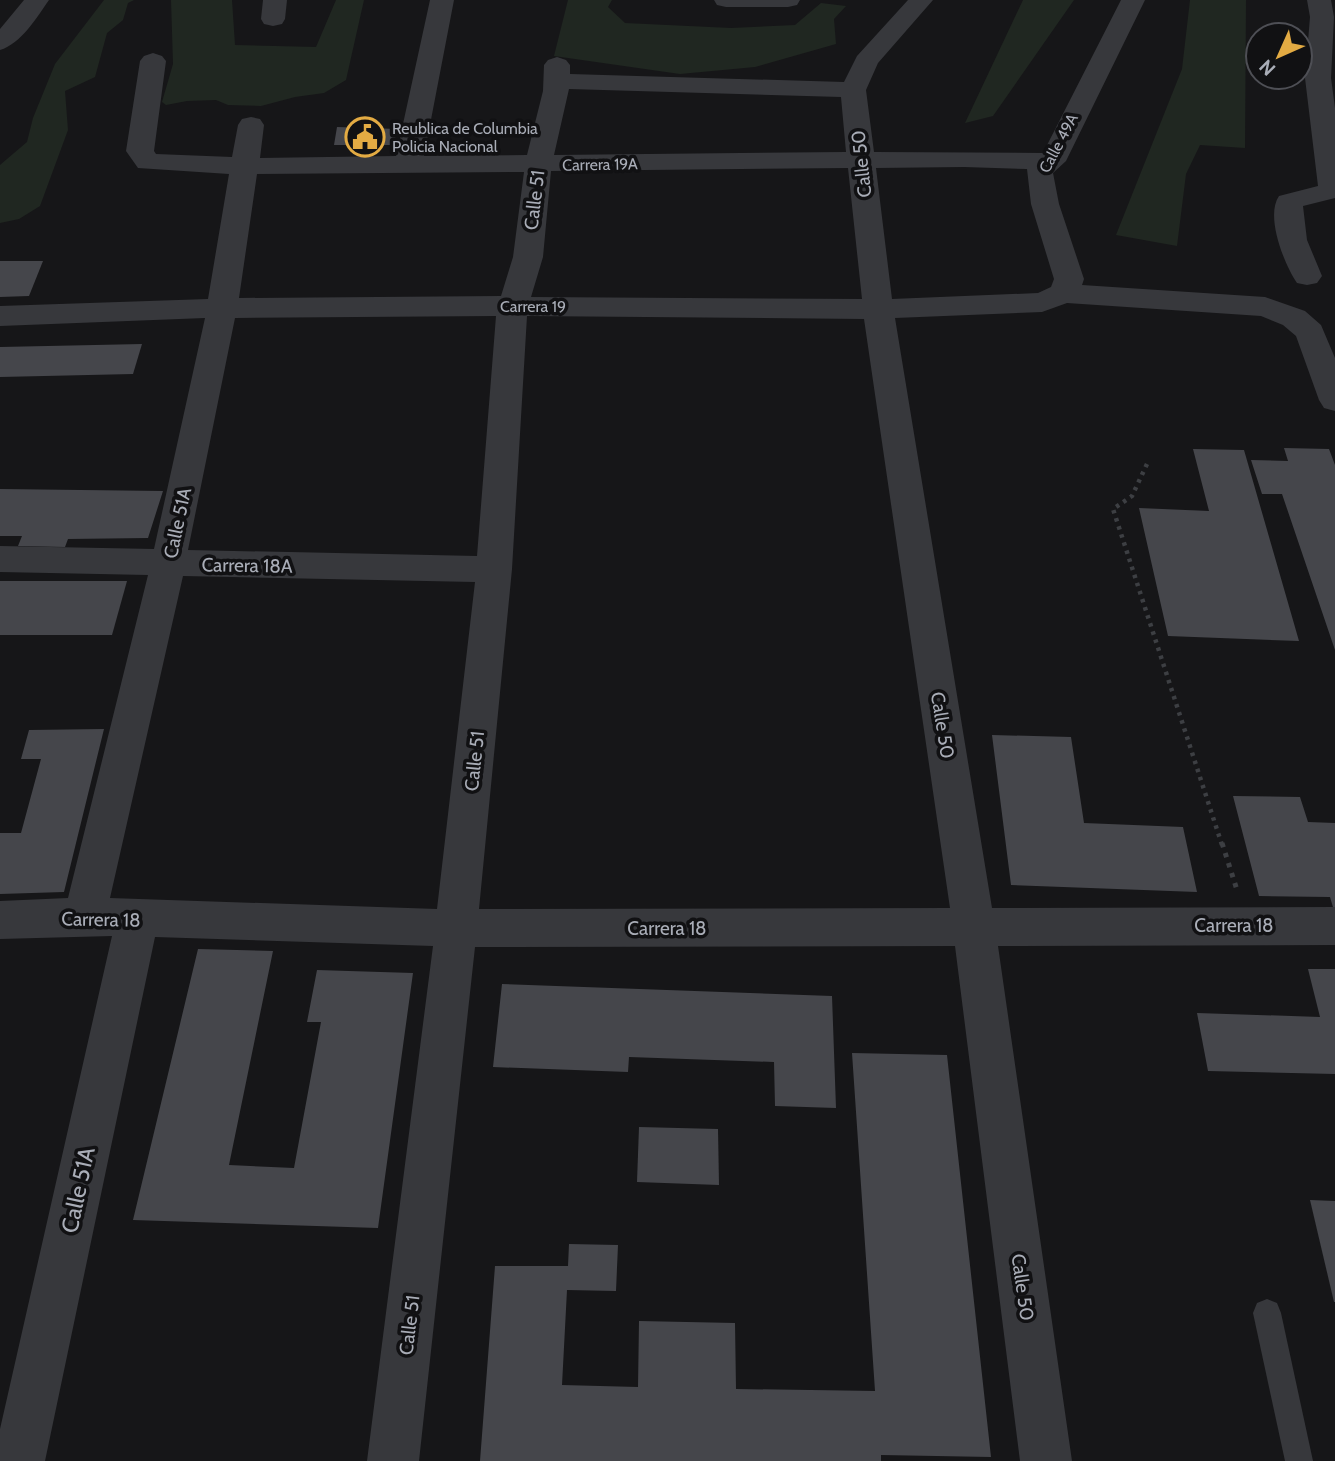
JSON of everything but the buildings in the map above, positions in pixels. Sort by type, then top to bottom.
[{"type":"street","points":[[0,42],[37,0]]},
{"type":"street","points":[[408,165],[442,0]]},
{"type":"street","points":[[726,0],[788,0]]},
{"type":"street","name":"Calle 49A","points":[[1063,293],[1069,279],[1040,183],[1039,171],[1052,161],[1133,0]]},
{"type":"street","points":[[1307,276],[1287,224],[1289,202],[1297,197],[1325,194],[1332,189],[1318,78],[1322,17],[1319,0]]},
{"type":"street","points":[[853,90],[866,61],[917,5]]},
{"type":"street","name":"Carrera 19A","points":[[153,61],[141,151],[148,162],[245,166],[964,159],[1052,161]]},
{"type":"street","name":"Calle 51","points":[[393,1461],[456,928],[494,569],[512,306],[523,288],[538,164],[557,73],[853,90]]},
{"type":"street","name":"Calle 50","points":[[853,90],[878,309],[974,929],[1046,1461]]},
{"type":"street","name":"Calle 51A","points":[[85,916],[168,564],[222,308],[251,125]]},
{"type":"street","name":"Carrera 19","points":[[0,316],[222,308],[512,306],[878,309],[1042,302],[1063,293],[1265,307],[1294,317],[1310,332],[1335,400]]},
{"type":"street","name":"Carrera 18A","points":[[0,559],[494,569]]},
{"type":"street","name":"Carrera 18","points":[[0,920],[85,916],[137,920],[456,928],[974,929],[1248,924],[1335,926]]},
{"type":"street","name":"Calle 51A","points":[[19,1461],[137,920]]},
{"type":"lane","points":[[1266,1313],[1299,1461]]},
{"type":"path","points":[[1147,464],[1132,496],[1113,509],[1248,924]]},
{"type":"shaded area","points":[[104,0],[134,0],[128,3],[123,20],[107,33],[95,77],[65,91],[68,130],[40,206],[19,219],[0,223],[0,165],[27,142],[33,118],[55,64]]},
{"type":"shaded area","points":[[171,0],[232,0],[235,45],[316,47],[336,0],[364,0],[346,80],[324,93],[261,106],[228,105],[216,100],[166,105],[162,102],[173,64]]},
{"type":"shaded area","points":[[568,0],[612,0],[608,7],[625,23],[731,28],[795,25],[821,3],[846,6],[834,19],[836,44],[755,67],[680,74],[554,56]]},
{"type":"shaded area","points":[[1023,0],[1074,0],[993,116],[965,123]]},
{"type":"shaded area","points":[[1190,0],[1246,0],[1245,148],[1200,145],[1186,174],[1177,246],[1116,235],[1182,69]]},
{"type":"place","name":"Reublica de Columbia Policia Nacional","points":[[365,137]]}]
